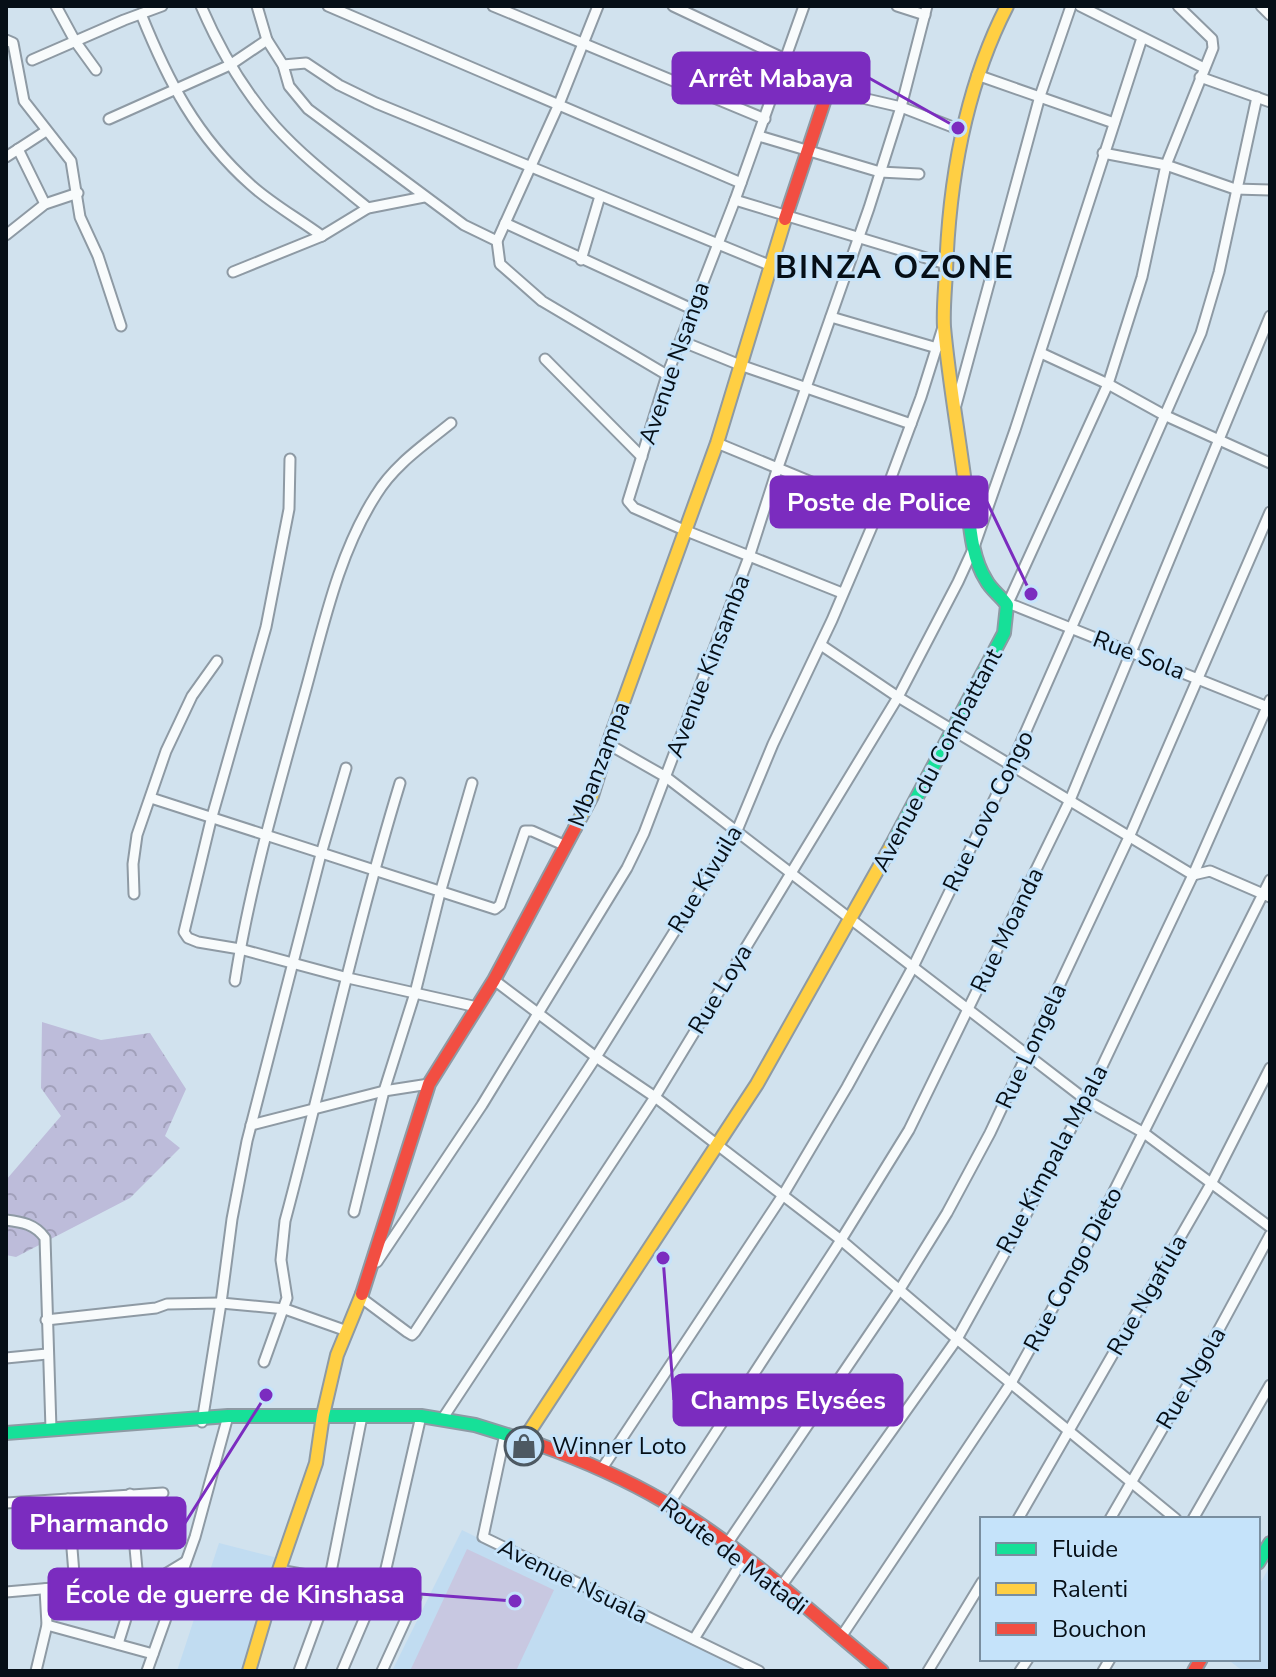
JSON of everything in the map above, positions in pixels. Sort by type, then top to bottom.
[{"type":"street","points":[[56,6],[75,41],[96,70]]},
{"type":"street","points":[[120,6],[124,20]]},
{"type":"street","points":[[32,60],[162,6]]},
{"type":"street","points":[[201,6],[230,65],[274,125],[368,208]]},
{"type":"street","points":[[257,6],[267,40],[283,65],[289,86],[308,109],[464,225],[497,241]]},
{"type":"street","points":[[328,6],[741,183]]},
{"type":"street","points":[[493,6],[765,119]]},
{"type":"street","points":[[598,6],[532,167],[497,241],[500,264],[542,301],[667,375]]},
{"type":"street","points":[[673,6],[785,59]]},
{"type":"street","name":"Avenue Nsanga","points":[[804,6],[759,136],[667,375],[628,497],[630,505],[684,530],[842,593]]},
{"type":"street","points":[[897,6],[926,10]]},
{"type":"street","points":[[1007,6],[989,41],[977,75],[963,131],[948,219],[944,324],[974,547],[984,578],[1008,603],[1108,384],[1142,277],[1166,165],[1214,44],[1178,6]]},
{"type":"street","points":[[955,412],[1040,96],[1071,6]]},
{"type":"street","points":[[1080,6],[1202,72],[1270,102]]},
{"type":"street","points":[[1261,6],[1270,15]]},
{"type":"street","name":"Avenue Kinsamba","points":[[371,1272],[482,1105],[538,1014],[627,868],[654,809],[750,554],[859,239],[901,107],[926,10]]},
{"type":"street","points":[[141,14],[163,70],[193,121],[221,155],[253,186],[322,236]]},
{"type":"street","name":"Rue Loya","points":[[443,1418],[655,1097],[898,697],[974,547],[1041,353],[1142,38]]},
{"type":"street","points":[[109,119],[230,65],[267,40]]},
{"type":"street","points":[[8,43],[24,101],[71,161],[80,217],[98,256],[121,326]]},
{"type":"street","points":[[283,65],[306,63],[339,85],[376,103],[769,265]]},
{"type":"street","points":[[977,75],[1114,123]]},
{"type":"street","points":[[780,76],[901,107],[963,131]]},
{"type":"street","name":"Mbanzampa","points":[[249,1671],[279,1570],[316,1463],[337,1355],[371,1272],[429,1084],[494,980],[592,796],[717,443],[769,265],[828,90]]},
{"type":"street","name":"Rue Lovo Congo","points":[[601,1470],[783,1195],[847,1087],[913,967],[1011,765],[1201,333],[1219,272],[1257,97]]},
{"type":"street","points":[[6,157],[46,131]]},
{"type":"street","points":[[759,136],[880,172],[919,174]]},
{"type":"street","points":[[18,149],[45,204]]},
{"type":"street","points":[[1103,153],[1166,165],[1235,189],[1270,190]]},
{"type":"street","points":[[6,235],[45,204],[78,193]]},
{"type":"street","points":[[581,260],[600,196]]},
{"type":"street","points":[[233,272],[322,236],[368,208],[424,197]]},
{"type":"street","points":[[735,200],[946,264]]},
{"type":"street","points":[[505,223],[692,309]]},
{"type":"street","name":"Rue Moanda","points":[[669,1504],[909,1130],[1070,800],[1221,441],[1270,316]]},
{"type":"street","points":[[831,317],[937,348]]},
{"type":"street","name":"Rue Kivuila","points":[[360,1297],[407,1332],[412,1335],[415,1332],[596,1057],[736,833],[879,510],[944,324]]},
{"type":"street","points":[[681,341],[806,389],[911,424]]},
{"type":"street","points":[[1041,353],[1108,384],[1164,415],[1270,463]]},
{"type":"street","points":[[545,359],[642,457]]},
{"type":"street","points":[[235,981],[266,836],[340,574],[361,520],[377,493],[395,469],[451,423]]},
{"type":"street","points":[[717,443],[879,510]]},
{"type":"street","points":[[290,459],[289,509],[266,627],[211,820],[184,932],[188,938],[198,942],[240,949],[348,978],[477,1007]]},
{"type":"street","name":"Rue Longela","points":[[727,1544],[900,1289],[947,1213],[990,1133],[1130,835],[1270,512]]},
{"type":"street","name":"Rue Sola","points":[[1008,603],[1269,705]]},
{"type":"street","name":"Avenue du Combattant","points":[[525,1438],[718,1146],[851,921],[1004,633],[1009,617],[1008,603]]},
{"type":"street","points":[[821,645],[898,697],[1193,875],[1210,871],[1267,896]]},
{"type":"street","points":[[134,894],[133,864],[137,835],[182,714],[217,661]]},
{"type":"street","name":"Rue Kimpala Mpala","points":[[780,1588],[957,1339],[1086,1100],[1193,875],[1269,705]]},
{"type":"street","points":[[608,744],[666,777],[1086,1100],[1144,1133],[1270,1227]]},
{"type":"street","points":[[203,1420],[232,1219],[251,1125],[346,768]]},
{"type":"street","points":[[264,1362],[287,1298],[281,1260],[282,1240],[373,872],[400,783]]},
{"type":"street","points":[[354,1212],[384,1091],[415,993],[472,783]]},
{"type":"street","points":[[151,798],[211,820],[495,909],[500,905],[525,831],[532,831],[566,846]]},
{"type":"street","name":"Rue Congo Dieto","points":[[841,1637],[1011,1383],[1080,1259],[1267,896],[1270,880]]},
{"type":"street","points":[[494,980],[655,1097],[841,1240],[1174,1517]]},
{"type":"street","name":"Rue Ngafula","points":[[1019,1517],[1212,1182],[1270,1068]]},
{"type":"street","points":[[251,1125],[384,1091],[429,1084]]},
{"type":"street","points":[[6,1220],[27,1223],[45,1238],[51,1429]]},
{"type":"street","name":"Rue Ngola","points":[[1111,1517],[1270,1235]]},
{"type":"street","points":[[46,1320],[156,1308],[167,1304],[221,1303],[285,1309],[347,1331]]},
{"type":"street","points":[[6,1358],[47,1354]]},
{"type":"street","points":[[1194,1517],[1270,1385]]},
{"type":"street","name":"Route de Matadi","points":[[6,1433],[228,1416],[323,1415],[443,1418],[525,1438],[601,1470],[669,1504],[727,1544],[882,1671]]},
{"type":"street","points":[[147,1671],[195,1537],[228,1416]]},
{"type":"street","points":[[299,1671],[321,1616],[362,1416]]},
{"type":"street","points":[[342,1671],[374,1596],[382,1586],[421,1416]]},
{"type":"street","name":"Avenue Nsuala","points":[[505,1434],[483,1537],[759,1671]]},
{"type":"street","points":[[6,1503],[163,1493]]},
{"type":"street","points":[[118,1644],[138,1580],[130,1494]]},
{"type":"street","points":[[68,1499],[75,1586]]},
{"type":"street","points":[[694,1639],[744,1558]]},
{"type":"street","points":[[6,1592],[157,1579],[185,1562]]},
{"type":"street","points":[[279,1570],[410,1589],[416,1597],[382,1671]]},
{"type":"street","points":[[928,1671],[980,1585]]},
{"type":"street","points":[[36,1671],[47,1625],[45,1589]]},
{"type":"street","points":[[47,1625],[153,1654]]},
{"type":"shaded area","points":[[462,1530],[746,1671],[392,1671]]},
{"type":"shaded area","points":[[219,1543],[278,1558],[245,1671],[177,1671]]},
{"type":"shaded area","points":[[467,1549],[554,1590],[516,1671],[410,1671]]},
{"type":"shaded area","points":[[1270,1566],[1270,1671],[1243,1671],[1230,1661],[1260,1661],[1260,1584]]},
{"type":"green space","points":[[42,1022],[101,1040],[150,1033],[186,1089],[165,1136],[180,1148],[130,1198],[16,1257],[6,1255],[6,1180],[61,1116],[41,1088]]},
{"type":"traffic: fast","points":[[891,846],[1004,633],[1007,605],[988,584],[977,560],[966,491]]},
{"type":"traffic: fast","points":[[6,1433],[228,1416],[421,1416],[475,1425],[540,1445]]},
{"type":"traffic: fast","points":[[1260,1560],[1270,1543]]},
{"type":"traffic: slow","points":[[966,491],[944,327],[948,238],[956,169],[970,102],[992,37],[1007,6]]},
{"type":"traffic: slow","points":[[575,828],[592,796],[717,443],[785,219]]},
{"type":"traffic: slow","points":[[525,1438],[757,1084],[891,846]]},
{"type":"traffic: slow","points":[[249,1671],[279,1570],[316,1463],[337,1355],[362,1294]]},
{"type":"traffic: jam","points":[[785,219],[828,90]]},
{"type":"traffic: jam","points":[[362,1294],[429,1084],[494,980],[575,828]]},
{"type":"traffic: jam","points":[[540,1445],[618,1478],[692,1519],[749,1560],[882,1671]]},
{"type":"traffic: jam","points":[[1194,1671],[1200,1661]]},
{"type":"place","name":"Arrêt Mabaya","points":[[958,128]]},
{"type":"place","name":"Poste de Police","points":[[1031,594]]},
{"type":"place","name":"Champs Elysées","points":[[663,1258]]},
{"type":"place","name":"Pharmando","points":[[266,1395]]},
{"type":"place","name":"Winner Loto","points":[[524,1446]]},
{"type":"place","name":"École de guerre de Kinshasa","points":[[515,1601]]},
{"type":"district","name":"BINZA OZONE","points":[[895,267]]}]
